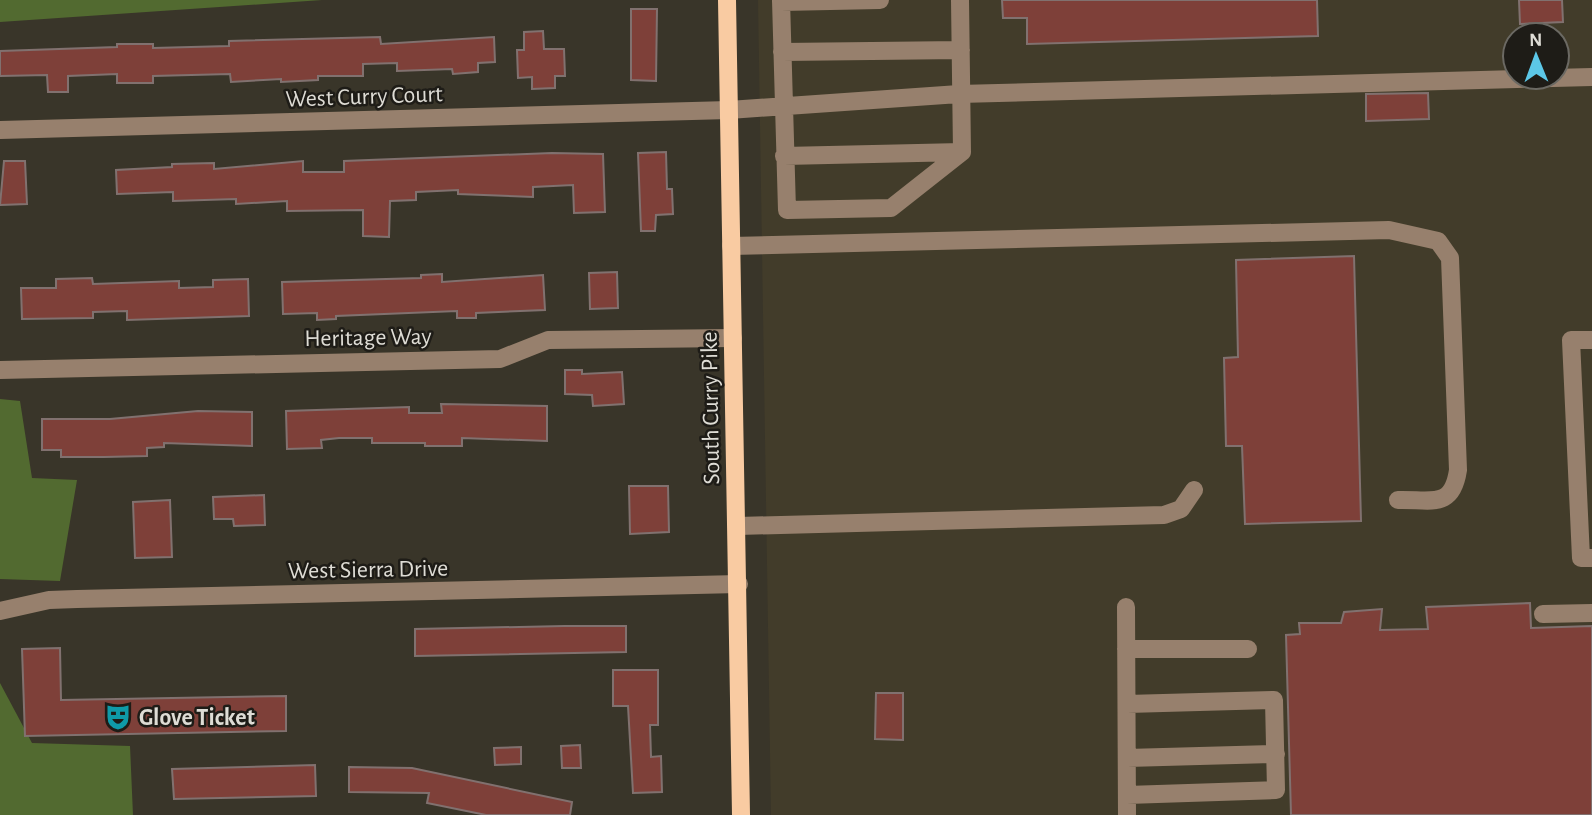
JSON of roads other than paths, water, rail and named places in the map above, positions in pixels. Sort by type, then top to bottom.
[{"type":"main road","name":"South Curry Pike","points":[[727,0],[741,815]]},
{"type":"street","points":[[880,0],[781,1],[787,210],[891,208],[962,152]]},
{"type":"street","points":[[960,0],[962,152]]},
{"type":"street","points":[[782,52],[961,50]]},
{"type":"street","name":"West Curry Court","points":[[0,130],[729,110],[962,94],[1592,77]]},
{"type":"street","points":[[784,156],[962,152]]},
{"type":"street","points":[[731,246],[1389,230],[1438,241],[1450,258],[1458,470],[1455,491],[1447,498],[1398,500]]},
{"type":"street","name":"Heritage Way","points":[[0,370],[500,359],[548,340],[733,338]]},
{"type":"street","points":[[1592,340],[1571,340],[1581,558],[1592,558]]},
{"type":"street","points":[[738,526],[1164,515],[1181,509],[1194,490]]},
{"type":"street","name":"West Sierra Drive","points":[[0,611],[49,600],[739,584]]},
{"type":"street","points":[[1126,607],[1127,815]]},
{"type":"street","points":[[1543,614],[1592,613]]},
{"type":"street","points":[[1126,649],[1248,649]]},
{"type":"street","points":[[1127,704],[1274,701],[1276,754],[1276,790],[1127,795]]},
{"type":"street","points":[[1127,758],[1276,754]]},
{"type":"place","name":"Glove Ticket","points":[[118,717]]}]
